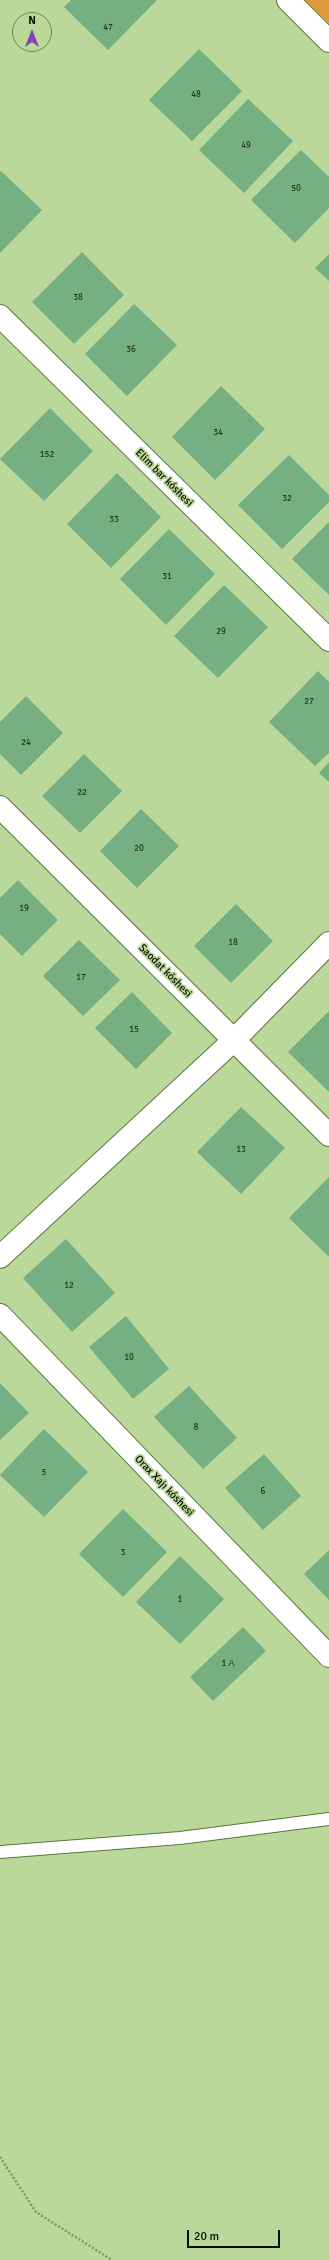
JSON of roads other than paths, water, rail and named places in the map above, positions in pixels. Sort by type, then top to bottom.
[{"type":"street","points":[[288,0],[329,41]]},
{"type":"street","name":"Elim bar kóshesi","points":[[0,316],[329,640]]},
{"type":"street","name":"Saodat kóshesi","points":[[0,807],[329,1135]]},
{"type":"street","points":[[0,1257],[234,1040],[329,943]]},
{"type":"street","name":"Orax Xajı kóshesi","points":[[0,1315],[329,1656]]},
{"type":"lane","points":[[0,1852],[180,1838],[329,1819]]}]
